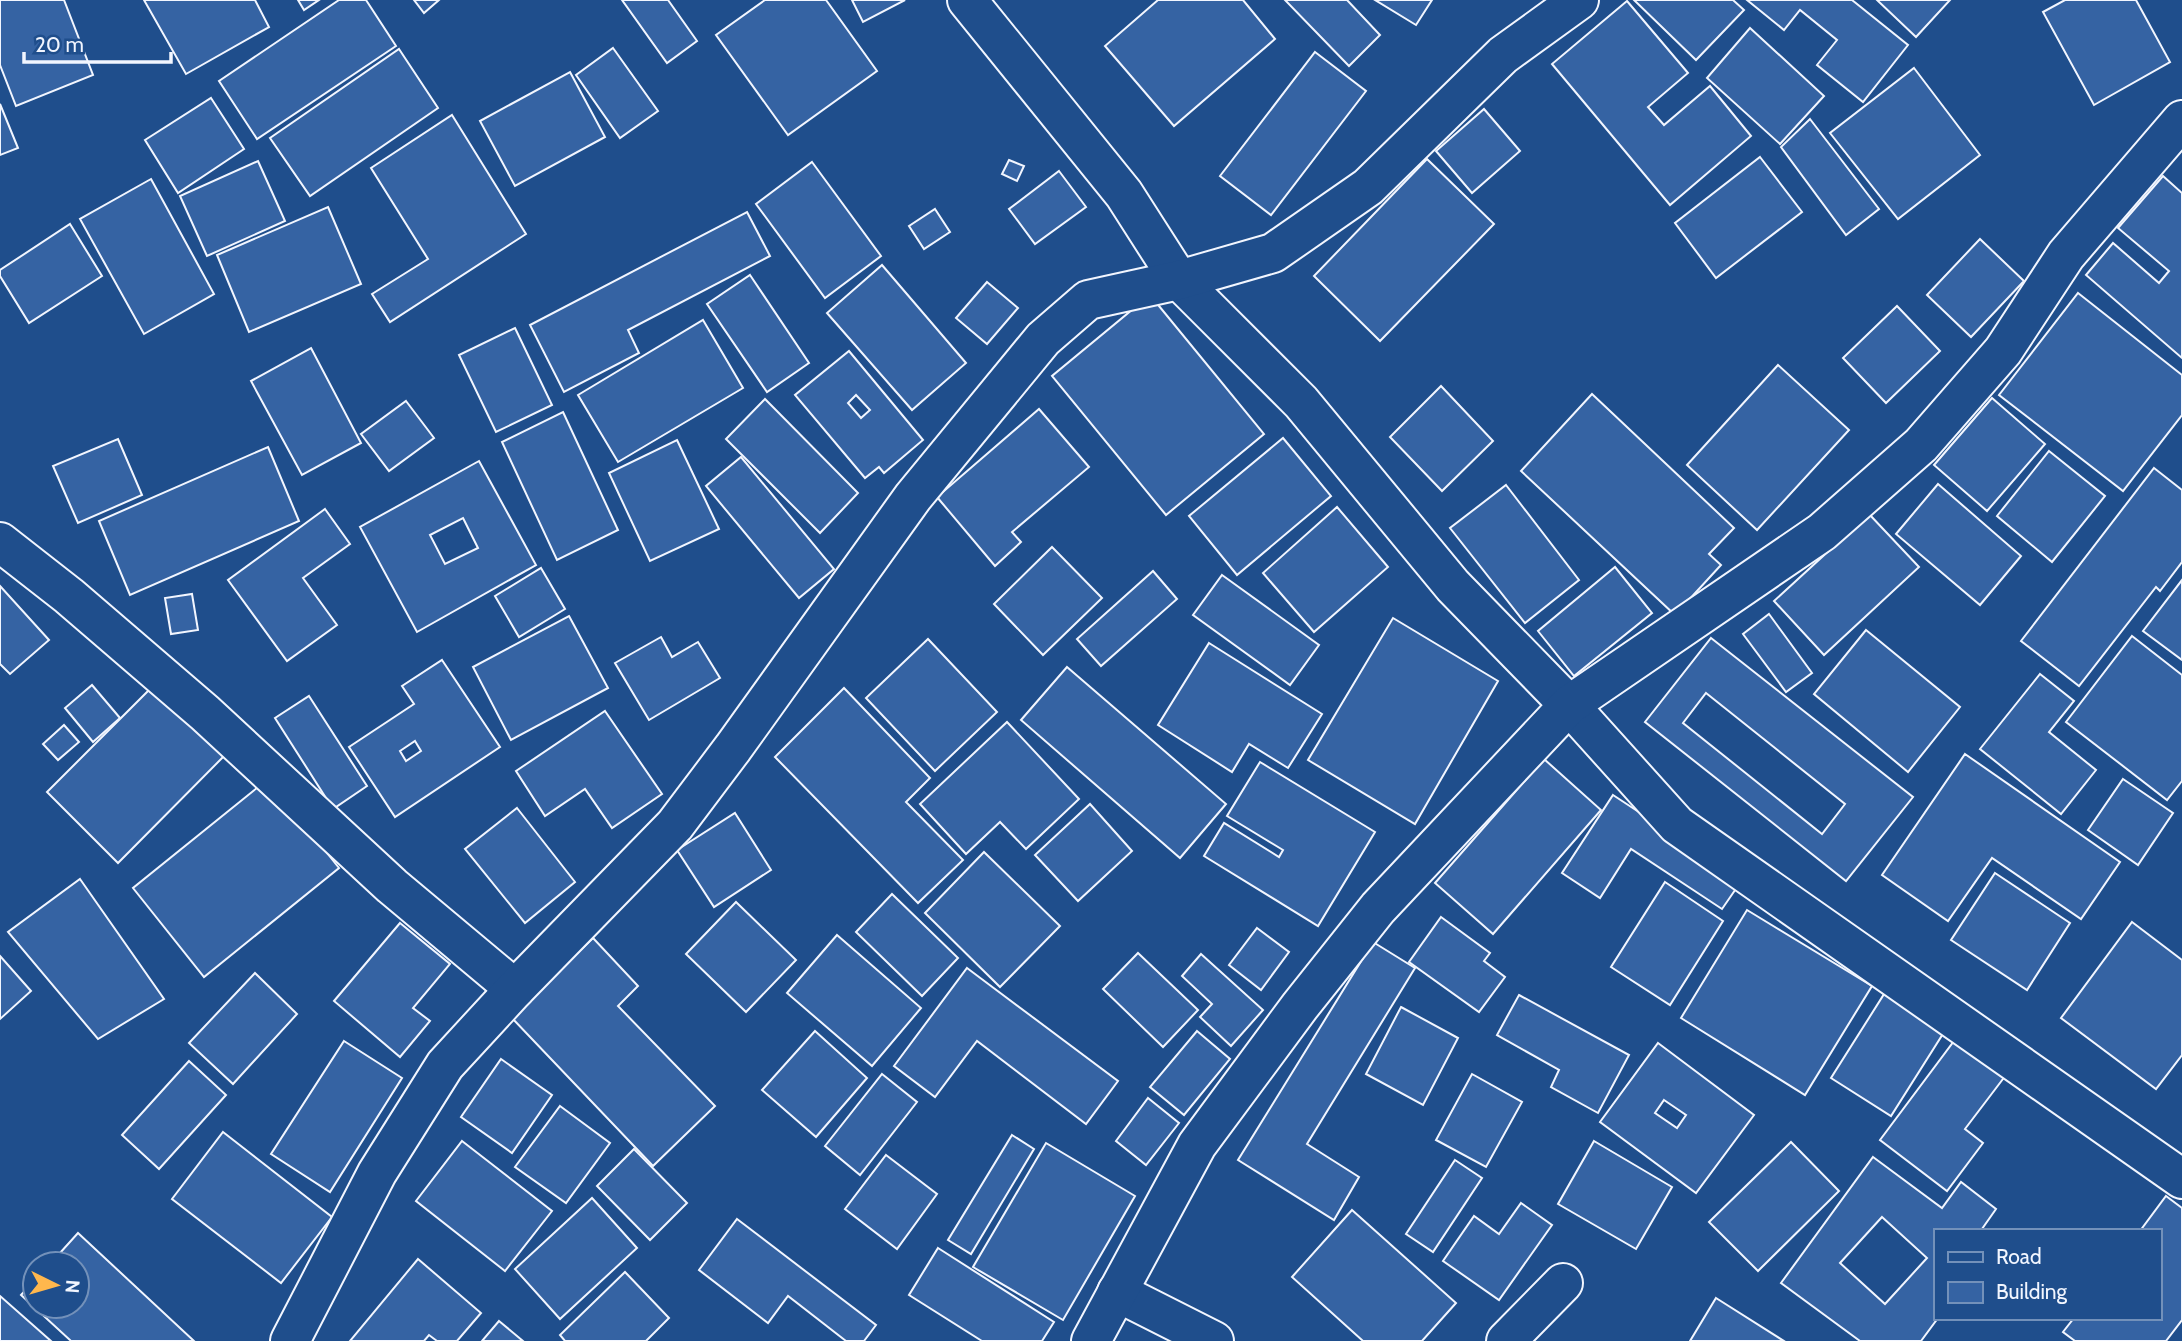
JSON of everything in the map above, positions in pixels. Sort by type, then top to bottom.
[{"type":"street","points":[[967,0],[1124,194],[1179,280],[1301,402],[1453,586],[1569,705],[1676,825],[2182,1179]]},
{"type":"street","points":[[290,1341],[377,1173],[445,1065],[675,825],[913,497],[1043,339],[1088,300],[1179,280],[1273,253],[1368,187],[1503,55],[1579,0]]},
{"type":"street","points":[[1091,1341],[1197,1145],[1300,1006],[1378,908],[1569,705],[1822,532],[1921,445],[2003,351],[2066,255],[2182,120]]},
{"type":"street","points":[[0,542],[69,596],[205,713],[392,886],[515,989]]},
{"type":"street","points":[[1506,1341],[1563,1283]]},
{"type":"street","points":[[1117,1292],[1214,1341]]},
{"type":"building","points":[[0,0],[64,0],[93,75],[16,106],[0,65]]},
{"type":"building","points":[[144,0],[255,0],[269,27],[186,74]]},
{"type":"building","points":[[298,0],[319,0],[304,10]]},
{"type":"building","points":[[339,0],[366,0],[396,46],[257,139],[219,81]]},
{"type":"building","points":[[414,0],[439,0],[424,13]]},
{"type":"building","points":[[622,0],[668,0],[697,41],[667,63]]},
{"type":"building","points":[[765,0],[826,0],[877,71],[788,135],[716,35]]},
{"type":"building","points":[[852,0],[905,0],[863,22]]},
{"type":"building","points":[[1158,0],[1243,0],[1275,39],[1174,126],[1105,46]]},
{"type":"building","points":[[1285,0],[1347,0],[1380,35],[1349,66]]},
{"type":"building","points":[[1375,0],[1432,0],[1416,25]]},
{"type":"building","points":[[1634,0],[1733,0],[1744,10],[1696,60]]},
{"type":"building","points":[[1747,0],[1852,0],[1908,45],[1863,102],[1817,65],[1837,40],[1800,10],[1784,30]]},
{"type":"building","points":[[1877,0],[1950,0],[1916,37]]},
{"type":"building","points":[[2065,0],[2136,0],[2170,62],[2094,105],[2043,12]]},
{"type":"building","points":[[1627,1],[1688,73],[1648,107],[1664,125],[1710,86],[1751,136],[1670,205],[1552,64]]},
{"type":"building","points":[[1750,28],[1824,96],[1780,144],[1707,78]]},
{"type":"building","points":[[613,48],[658,111],[620,138],[576,75]]},
{"type":"building","points":[[399,49],[438,108],[310,196],[270,138]]},
{"type":"building","points":[[1315,52],[1366,91],[1271,215],[1220,176]]},
{"type":"building","points":[[1914,68],[1980,155],[1898,219],[1830,133]]},
{"type":"building","points":[[570,72],[605,137],[515,186],[480,121]]},
{"type":"building","points":[[211,98],[244,149],[178,193],[145,140]]},
{"type":"building","points":[[0,104],[18,148],[0,155]]},
{"type":"building","points":[[1484,109],[1520,151],[1472,193],[1436,151]]},
{"type":"building","points":[[452,115],[526,234],[390,322],[372,294],[428,259],[371,168]]},
{"type":"building","points":[[1810,119],[1879,209],[1846,235],[1781,147]]},
{"type":"building","points":[[1760,157],[1802,212],[1716,278],[1675,223]]},
{"type":"building","points":[[1427,159],[1494,224],[1380,341],[1314,276]]},
{"type":"building","points":[[1009,160],[1024,166],[1017,181],[1002,174]]},
{"type":"building","points":[[258,161],[285,221],[207,256],[180,196]]},
{"type":"building","points":[[812,162],[881,256],[825,298],[756,204]]},
{"type":"building","points":[[1059,171],[1086,207],[1035,244],[1009,209]]},
{"type":"building","points":[[2163,176],[2182,193],[2182,358],[2086,275],[2113,243],[2159,283],[2169,271],[2118,228]]},
{"type":"building","points":[[151,179],[214,294],[144,334],[80,219]]},
{"type":"building","points":[[328,207],[361,284],[249,332],[217,255]]},
{"type":"building","points":[[935,209],[950,232],[924,249],[909,226]]},
{"type":"building","points":[[747,212],[770,256],[628,330],[639,353],[564,392],[530,325]]},
{"type":"building","points":[[70,224],[102,276],[29,323],[0,276],[0,270]]},
{"type":"building","points":[[1980,239],[2024,281],[1971,337],[1927,295]]},
{"type":"building","points":[[882,265],[966,363],[912,410],[827,313]]},
{"type":"building","points":[[750,275],[809,363],[767,392],[707,304]]},
{"type":"building","points":[[987,282],[1018,308],[987,344],[956,318]]},
{"type":"building","points":[[2078,293],[2182,375],[2182,415],[2123,491],[1999,395]]},
{"type":"building","points":[[1150,295],[1264,434],[1166,515],[1052,376]]},
{"type":"building","points":[[1897,306],[1940,351],[1886,403],[1843,358]]},
{"type":"building","points":[[703,320],[743,388],[618,462],[578,395]]},
{"type":"building","points":[[515,328],[552,405],[496,432],[459,355]]},
{"type":"building","points":[[311,348],[361,443],[302,475],[251,381]]},
{"type":"building","points":[[849,351],[923,440],[884,473],[879,467],[865,478],[795,395]],"holes":[[[856,395],[870,410],[861,418],[848,403]]]},
{"type":"building","points":[[1778,365],[1849,430],[1757,530],[1687,465]]},
{"type":"building","points":[[1441,386],[1493,441],[1442,491],[1390,437]]},
{"type":"building","points":[[1592,394],[1734,528],[1709,554],[1721,565],[1675,615],[1521,471]]},
{"type":"building","points":[[1992,398],[2045,444],[1987,511],[1934,465]]},
{"type":"building","points":[[765,399],[858,493],[820,533],[726,439]]},
{"type":"building","points":[[406,401],[434,438],[389,471],[361,434]]},
{"type":"building","points":[[1039,409],[1089,467],[1012,532],[1021,542],[995,566],[937,497]]},
{"type":"building","points":[[563,412],[618,530],[557,560],[502,442]]},
{"type":"building","points":[[1283,438],[1331,496],[1237,575],[1189,516]]},
{"type":"building","points":[[118,439],[142,495],[78,523],[53,466]]},
{"type":"building","points":[[677,440],[719,529],[650,561],[609,473]]},
{"type":"building","points":[[268,447],[299,521],[130,595],[99,521]]},
{"type":"building","points":[[2049,451],[2105,496],[2052,562],[1997,516]]},
{"type":"building","points":[[741,457],[834,569],[799,598],[706,486]]},
{"type":"building","points":[[479,461],[536,565],[417,632],[360,527]],"holes":[[[463,518],[478,548],[445,564],[430,535]]]},
{"type":"building","points":[[2154,468],[2182,490],[2182,562],[2160,591],[2156,587],[2079,686],[2021,641]]},
{"type":"building","points":[[1938,484],[2021,556],[1980,605],[1896,534]]},
{"type":"building","points":[[1506,485],[1579,580],[1525,623],[1450,528]]},
{"type":"building","points":[[1337,507],[1388,567],[1314,632],[1263,573]]},
{"type":"building","points":[[325,509],[350,544],[303,578],[337,625],[287,661],[228,580]]},
{"type":"building","points":[[1869,514],[1919,567],[1824,655],[1774,601]]},
{"type":"building","points":[[1052,547],[1102,598],[1043,655],[994,604]]},
{"type":"building","points":[[1615,567],[1652,613],[1574,676],[1538,631]]},
{"type":"building","points":[[541,568],[565,609],[519,637],[495,596]]},
{"type":"building","points":[[1153,571],[1177,599],[1101,666],[1077,639]]},
{"type":"building","points":[[1222,575],[1319,645],[1290,685],[1193,615]]},
{"type":"building","points":[[2182,580],[2182,660],[2143,631]]},
{"type":"building","points":[[0,586],[49,640],[10,674],[0,664]]},
{"type":"building","points":[[192,594],[198,630],[171,634],[165,598]]},
{"type":"building","points":[[1769,614],[1812,673],[1786,692],[1743,634]]},
{"type":"building","points":[[569,616],[608,688],[511,740],[473,667]]},
{"type":"building","points":[[1393,618],[1498,681],[1415,824],[1308,760]]},
{"type":"building","points":[[1866,630],[1960,707],[1908,772],[1814,694]]},
{"type":"building","points":[[2132,636],[2182,675],[2182,781],[2167,800],[2066,722]]},
{"type":"building","points":[[661,637],[672,657],[698,642],[720,678],[649,720],[615,663]]},
{"type":"building","points":[[1711,638],[1913,797],[1846,881],[1645,722]],"holes":[[[1706,693],[1845,804],[1822,834],[1683,723]]]},
{"type":"building","points":[[928,639],[997,712],[935,771],[866,698]]},
{"type":"building","points":[[1209,643],[1322,714],[1288,768],[1249,744],[1232,772],[1158,725]]},
{"type":"building","points":[[442,660],[500,747],[395,817],[349,747],[414,704],[402,686]],"holes":[[[415,741],[421,751],[406,761],[400,751]]]},
{"type":"building","points":[[1067,667],[1226,804],[1180,858],[1021,720]]},
{"type":"building","points":[[2040,674],[2074,701],[2049,732],[2096,770],[2061,814],[1980,749]]},
{"type":"building","points":[[160,679],[231,749],[118,863],[47,792]]},
{"type":"building","points":[[92,685],[120,718],[93,742],[65,708]]},
{"type":"building","points":[[844,688],[930,778],[906,802],[963,860],[918,903],[775,757]]},
{"type":"building","points":[[309,696],[367,786],[333,809],[275,718]]},
{"type":"building","points":[[605,711],[662,794],[612,828],[585,789],[545,816],[516,771]]},
{"type":"building","points":[[1007,722],[1079,799],[1026,849],[1000,822],[966,854],[920,804]]},
{"type":"building","points":[[64,725],[79,742],[58,760],[43,744]]},
{"type":"building","points":[[1965,754],[2120,862],[2081,919],[1992,858],[1948,921],[1882,875]]},
{"type":"building","points":[[1544,759],[1601,810],[1493,934],[1435,883]]},
{"type":"building","points":[[1260,762],[1375,832],[1318,926],[1204,856],[1224,823],[1279,857],[1283,850],[1227,816]]},
{"type":"building","points":[[268,779],[339,868],[204,977],[133,888]]},
{"type":"building","points":[[2123,779],[2173,813],[2138,865],[2088,830]]},
{"type":"building","points":[[1613,795],[1742,880],[1722,909],[1631,849],[1600,898],[1562,873]]},
{"type":"building","points":[[1090,804],[1132,851],[1078,901],[1035,855]]},
{"type":"building","points":[[517,808],[575,882],[525,923],[465,849]]},
{"type":"building","points":[[735,813],[771,870],[714,907],[677,850]]},
{"type":"building","points":[[984,852],[1060,926],[1000,987],[925,913]]},
{"type":"building","points":[[1995,873],[2070,923],[2027,990],[1951,940]]},
{"type":"building","points":[[80,879],[164,999],[98,1039],[8,932]]},
{"type":"building","points":[[1665,882],[1723,921],[1670,1005],[1611,967]]},
{"type":"building","points":[[892,894],[958,958],[922,996],[856,932]]},
{"type":"building","points":[[736,902],[796,960],[746,1012],[686,954]]},
{"type":"building","points":[[1747,910],[1872,986],[1805,1095],[1681,1018]]},
{"type":"building","points":[[1441,917],[1490,953],[1484,961],[1505,977],[1479,1012],[1409,962]]},
{"type":"building","points":[[2132,922],[2182,960],[2182,1055],[2156,1089],[2061,1018]]},
{"type":"building","points":[[400,923],[450,964],[413,1008],[430,1021],[400,1057],[334,1001]]},
{"type":"building","points":[[1257,928],[1289,952],[1261,990],[1229,965]]},
{"type":"building","points":[[837,935],[921,1008],[872,1066],[787,993]]},
{"type":"building","points":[[593,938],[638,986],[618,1006],[715,1106],[653,1166],[511,1017]]},
{"type":"building","points":[[1373,942],[1415,968],[1307,1144],[1359,1177],[1334,1220],[1238,1160]]},
{"type":"building","points":[[1138,953],[1198,1010],[1163,1047],[1103,989]]},
{"type":"building","points":[[1201,954],[1263,1010],[1231,1046],[1200,1017],[1212,1004],[1182,976]]},
{"type":"building","points":[[0,956],[31,991],[0,1019]]},
{"type":"building","points":[[967,968],[1118,1081],[1086,1124],[977,1041],[935,1097],[894,1066]]},
{"type":"building","points":[[255,973],[297,1014],[233,1084],[189,1043]]},
{"type":"building","points":[[1886,991],[1946,1029],[1891,1116],[1831,1078]]},
{"type":"building","points":[[1519,995],[1629,1055],[1598,1113],[1551,1087],[1559,1070],[1497,1035]]},
{"type":"building","points":[[1401,1007],[1458,1038],[1423,1105],[1366,1074]]},
{"type":"building","points":[[815,1031],[867,1078],[816,1137],[762,1090]]},
{"type":"building","points":[[1197,1031],[1230,1059],[1184,1115],[1150,1087]]},
{"type":"building","points":[[1960,1033],[2009,1071],[1965,1129],[1983,1143],[1947,1191],[1880,1140]]},
{"type":"building","points":[[344,1041],[402,1078],[330,1192],[271,1154]]},
{"type":"building","points":[[1658,1043],[1754,1115],[1696,1193],[1600,1122]],"holes":[[[1664,1100],[1686,1115],[1677,1128],[1655,1113]]]},
{"type":"building","points":[[501,1059],[552,1095],[512,1153],[461,1117]]},
{"type":"building","points":[[189,1061],[226,1095],[159,1169],[122,1135]]},
{"type":"building","points":[[882,1074],[917,1102],[860,1175],[825,1146]]},
{"type":"building","points":[[1472,1074],[1522,1102],[1486,1167],[1436,1140]]},
{"type":"building","points":[[1148,1098],[1179,1123],[1146,1165],[1116,1141]]},
{"type":"building","points":[[560,1106],[610,1143],[566,1203],[515,1167]]},
{"type":"building","points":[[223,1132],[332,1217],[281,1283],[172,1199]]},
{"type":"building","points":[[1012,1135],[1034,1149],[971,1254],[948,1240]]},
{"type":"building","points":[[462,1141],[552,1211],[505,1271],[416,1201]]},
{"type":"building","points":[[1594,1141],[1672,1187],[1636,1249],[1558,1204]]},
{"type":"building","points":[[1791,1142],[1839,1191],[1758,1271],[1709,1222]]},
{"type":"building","points":[[1046,1143],[1135,1196],[1063,1320],[973,1267]]},
{"type":"building","points":[[634,1149],[687,1203],[650,1240],[597,1186]]},
{"type":"building","points":[[886,1155],[937,1194],[897,1249],[845,1209]]},
{"type":"building","points":[[1873,1157],[1942,1208],[1961,1182],[1996,1209],[1982,1229],[1934,1229],[1934,1320],[1937,1320],[1921,1341],[1860,1341],[1781,1283]],"holes":[[[1882,1217],[1927,1258],[1885,1304],[1840,1263]]]},
{"type":"building","points":[[1455,1160],[1482,1178],[1433,1252],[1406,1234]]},
{"type":"building","points":[[2166,1196],[2182,1208],[2182,1320],[2166,1341],[2075,1341],[2063,1332],[2072,1320],[2161,1320],[2161,1229],[2141,1229]]},
{"type":"building","points":[[592,1198],[637,1248],[560,1319],[515,1269]]},
{"type":"building","points":[[1521,1203],[1552,1225],[1499,1300],[1443,1261],[1474,1216],[1499,1234]]},
{"type":"building","points":[[1352,1210],[1456,1303],[1422,1341],[1363,1341],[1292,1277]]},
{"type":"building","points":[[737,1219],[876,1325],[864,1341],[846,1341],[788,1296],[768,1323],[699,1270]]},
{"type":"building","points":[[78,1233],[194,1341],[71,1341],[48,1320],[91,1320],[91,1250],[63,1250]]},
{"type":"building","points":[[938,1248],[1054,1322],[1042,1341],[982,1341],[909,1295]]},
{"type":"building","points":[[418,1259],[481,1313],[457,1341],[437,1341],[429,1335],[424,1341],[350,1341]]},
{"type":"building","points":[[625,1272],[669,1318],[646,1341],[565,1341],[560,1335]]},
{"type":"building","points":[[0,1296],[21,1315],[21,1320],[27,1320],[51,1341],[0,1341]]},
{"type":"building","points":[[1716,1298],[1784,1341],[1690,1341]]},
{"type":"building","points":[[499,1321],[523,1341],[482,1341]]}]
